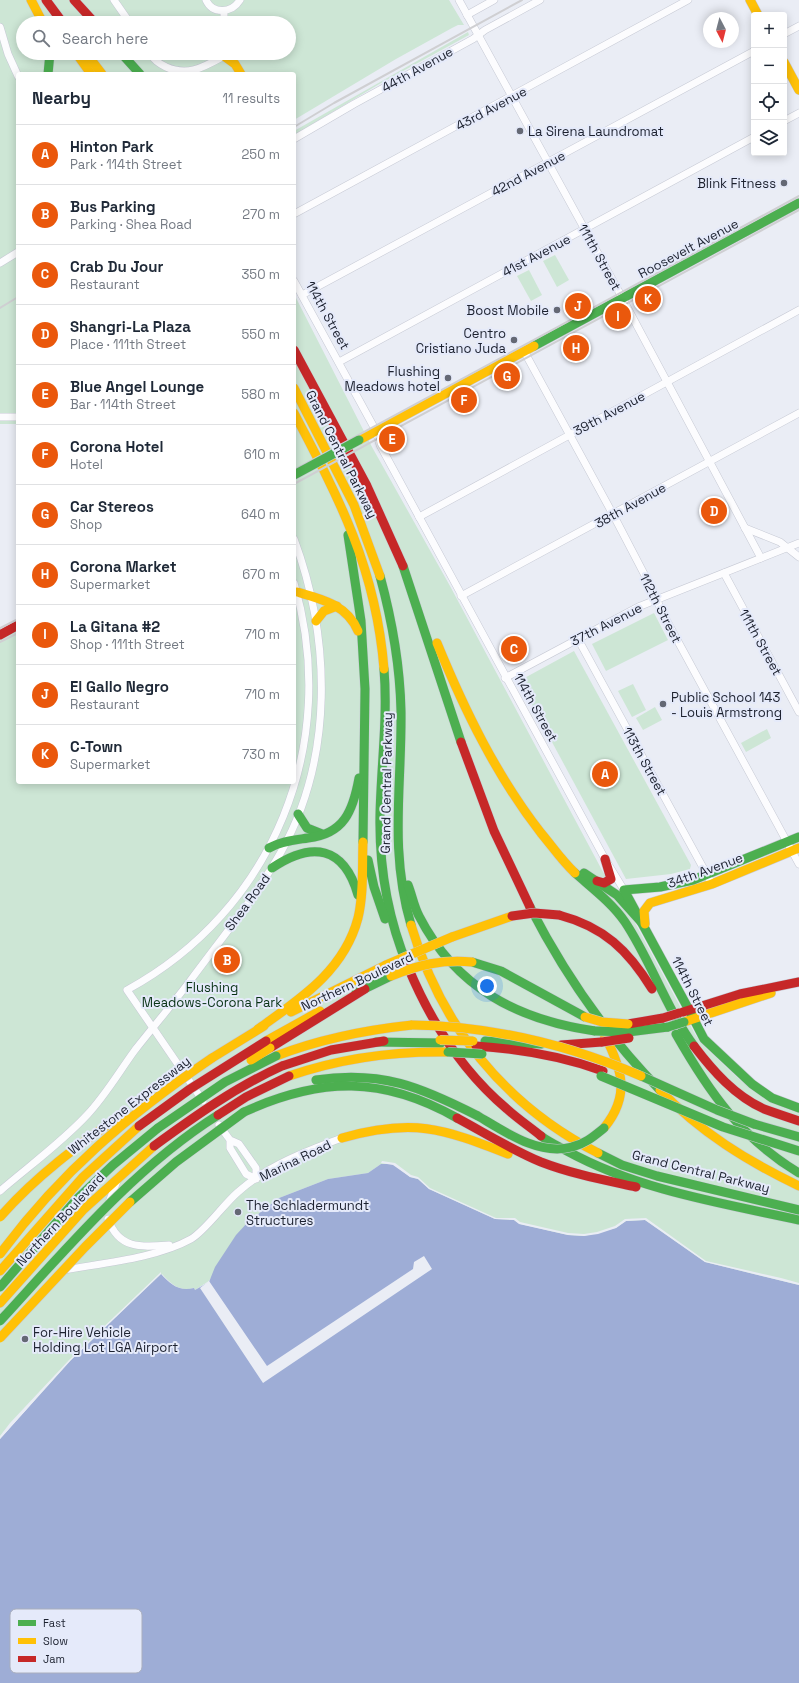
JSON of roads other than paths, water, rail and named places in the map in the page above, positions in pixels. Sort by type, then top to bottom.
[{"type":"main road","points":[[31,0],[39,16]]},
{"type":"main road","points":[[37,0],[49,16]]},
{"type":"main road","points":[[46,0],[58,16]]},
{"type":"main road","points":[[73,0],[85,16]]},
{"type":"main road","points":[[73,0],[88,16]]},
{"type":"main road","points":[[750,0],[756,12]]},
{"type":"main road","points":[[48,72],[49,60]]},
{"type":"main road","points":[[81,60],[90,72]]},
{"type":"main road","points":[[91,60],[100,72]]},
{"type":"main road","points":[[118,60],[127,72]]},
{"type":"main road","points":[[127,60],[138,72]]},
{"type":"main road","points":[[231,60],[240,72]]},
{"type":"main road","points":[[787,68],[799,90]]},
{"type":"main road","name":"Roosevelt Avenue","points":[[296,474],[799,203]]},
{"type":"main road","name":"Grand Central Parkway","points":[[296,354],[366,484],[400,559],[472,770],[496,835],[536,920],[585,999],[636,1066],[658,1090],[695,1125],[747,1161],[799,1186]]},
{"type":"main road","name":"Grand Central Parkway","points":[[296,392],[358,509],[376,558],[387,598],[396,649],[400,696],[401,737],[397,854],[402,889],[411,929],[421,956],[436,989],[461,1031],[488,1067],[511,1093],[557,1130],[587,1149],[614,1161],[658,1176],[799,1210]]},
{"type":"main road","name":"Grand Central Parkway","points":[[296,417],[333,486],[352,528],[364,561],[376,607],[381,641],[385,705],[380,840],[387,898],[403,954],[428,1008],[459,1057],[482,1085],[507,1110],[545,1139],[575,1156],[613,1172],[729,1204],[799,1220]]},
{"type":"main road","points":[[258,1030],[332,972],[348,946],[359,914],[362,891],[365,802],[365,721],[362,634],[350,545],[344,519],[333,486]]},
{"type":"main road","points":[[400,559],[472,724],[486,752],[523,810],[556,851],[572,870],[621,916],[634,935],[660,988]]},
{"type":"main road","points":[[296,588],[311,596],[337,606],[348,613],[357,626],[364,672]]},
{"type":"main road","points":[[316,622],[324,611],[337,606]]},
{"type":"main road","points":[[0,635],[16,626]]},
{"type":"main road","points":[[269,848],[286,842],[329,833],[338,827],[345,819],[356,797],[365,721]]},
{"type":"main road","points":[[365,802],[368,860],[377,897],[403,966],[428,1008]]},
{"type":"main road","points":[[298,814],[301,823],[307,829],[318,834],[329,833]]},
{"type":"main road","points":[[397,819],[405,870],[414,904],[432,938],[460,972],[487,994],[520,1012],[553,1024],[595,1031],[628,1031]]},
{"type":"main road","name":"34th Avenue","points":[[608,888],[624,890],[670,886],[707,875],[799,837]]},
{"type":"main road","name":"34th Avenue","points":[[648,934],[644,916],[648,904],[712,884],[795,850]]},
{"type":"main road","points":[[272,868],[286,858],[307,851],[320,852],[336,858],[347,867],[354,878],[359,898],[359,914]]},
{"type":"main road","points":[[556,851],[619,896],[643,924]]},
{"type":"main road","points":[[595,880],[604,883],[611,879],[605,859]]},
{"type":"main road","name":"114th Street","points":[[624,890],[689,1010],[689,1021],[707,1042],[752,1084],[772,1098],[799,1108]]},
{"type":"main road","points":[[258,1030],[386,965],[452,937],[512,916],[534,913],[560,914],[596,923],[622,939],[642,959],[690,1041],[716,1074],[734,1090],[753,1102],[780,1115],[799,1121]]},
{"type":"main road","points":[[560,914],[597,928],[616,942],[633,958],[646,978],[694,1067],[713,1096],[737,1124],[760,1146],[779,1161],[799,1173]]},
{"type":"main road","name":"Northern Boulevard","points":[[0,1271],[64,1196],[98,1162],[139,1126],[194,1086],[271,1048],[365,989],[391,976],[414,967],[437,961],[472,962],[507,973],[585,1017],[628,1031],[668,1027],[736,1006],[799,984]]},
{"type":"main road","name":"Northern Boulevard","points":[[0,1303],[75,1218],[122,1173],[154,1146],[223,1097],[253,1079],[282,1066],[331,1050],[376,1042],[441,1042],[477,1047],[565,1045],[602,1042],[663,1018],[740,994],[799,984]]},
{"type":"main road","points":[[0,1338],[139,1192],[194,1146],[244,1112],[298,1088],[334,1077],[360,1076],[383,1078],[406,1083],[434,1093],[527,1143],[550,1149],[563,1149],[580,1145],[590,1140],[604,1128],[613,1117],[619,1104],[621,1076],[616,1056],[585,999]]},
{"type":"main road","points":[[0,1287],[77,1199],[113,1165],[208,1088],[271,1048],[310,1043],[344,1034],[378,1028],[412,1025],[448,1026],[483,1029],[557,1045],[607,1062],[725,1114],[799,1137]]},
{"type":"main road","name":"Whitestone Expressway","points":[[0,1254],[38,1204],[83,1157],[154,1099],[212,1058],[258,1030]]},
{"type":"main road","points":[[0,1321],[105,1209],[154,1162],[182,1140],[225,1110],[260,1089],[289,1076],[335,1061],[369,1055],[407,1051],[448,1052],[477,1047],[602,1073],[678,1108],[743,1135],[799,1150]]},
{"type":"main road","points":[[0,1217],[27,1187],[63,1157],[129,1109],[212,1058]]},
{"type":"main road","points":[[298,1088],[352,1086],[380,1088],[405,1094],[434,1105],[530,1157],[561,1168],[606,1180]]},
{"type":"main road","points":[[342,1138],[387,1126],[411,1125],[429,1127],[458,1134],[535,1164],[606,1180],[729,1204]]},
{"type":"main road","points":[[0,1254],[98,1162]]},
{"type":"street","points":[[114,0],[125,16]]},
{"type":"street","points":[[206,0],[215,9],[224,11],[233,8],[240,0]]},
{"type":"street","name":"111th Street","points":[[459,0],[623,298],[761,558]]},
{"type":"street","points":[[467,15],[494,0]]},
{"type":"street","name":"44th Avenue","points":[[296,138],[540,0]]},
{"type":"street","name":"43rd Avenue","points":[[296,213],[688,0]]},
{"type":"street","points":[[224,11],[224,16]]},
{"type":"street","points":[[787,32],[799,26]]},
{"type":"street","points":[[0,27],[8,54],[16,72]]},
{"type":"street","name":"42nd Avenue","points":[[302,296],[751,53]]},
{"type":"street","points":[[156,60],[158,63],[184,72],[204,67],[215,60]]},
{"type":"street","points":[[786,120],[799,113]]},
{"type":"street","name":"41st Avenue","points":[[339,362],[751,139]]},
{"type":"street","points":[[0,263],[16,253]]},
{"type":"street","name":"114th Street","points":[[296,285],[376,431],[380,445],[505,678],[605,859],[624,890]]},
{"type":"street","name":"39th Avenue","points":[[419,517],[799,310]]},
{"type":"street","name":"112th Street","points":[[524,351],[613,515],[657,599],[662,612],[787,842],[795,850],[799,864]]},
{"type":"street","name":"38th Avenue","points":[[461,596],[799,413]]},
{"type":"street","points":[[0,416],[16,418]]},
{"type":"street","points":[[745,528],[780,542],[799,557]]},
{"type":"street","name":"37th Avenue","points":[[505,678],[621,615],[657,599],[799,543]]},
{"type":"street","name":"Shea Road","points":[[0,1191],[85,1117],[100,1100],[136,1049],[153,1029],[272,868],[286,842],[298,814],[310,776],[319,729],[321,670],[316,622],[311,596],[296,546]]},
{"type":"street","name":"111th Street","points":[[724,573],[799,712]]},
{"type":"street","name":"Shea Road","points":[[296,591],[304,627],[308,686],[307,722],[296,776]]},
{"type":"street","name":"113th Street","points":[[578,638],[712,884]]},
{"type":"street","name":"Shea Road","points":[[153,1029],[127,990],[172,962],[199,939],[245,886],[269,848],[285,815],[294,784]]},
{"type":"street","points":[[153,1029],[230,1140],[239,1144],[256,1168],[256,1179],[246,1174],[230,1148],[230,1140]]},
{"type":"street","name":"Marina Road","points":[[15,1286],[24,1280],[40,1275],[138,1256],[159,1251],[189,1240],[197,1234],[238,1192],[256,1179],[296,1156],[342,1138]]},
{"type":"street","name":"Marina Road","points":[[122,1173],[114,1186],[108,1205],[108,1218],[115,1231],[126,1242],[135,1246],[175,1245]]},
{"type":"water","points":[[381,1164],[393,1164],[410,1177],[418,1179],[429,1189],[495,1219],[514,1220],[520,1224],[568,1235],[584,1236],[616,1228],[626,1221],[645,1220],[705,1262],[799,1285],[799,1683],[0,1683],[0,1439],[71,1360],[161,1274],[168,1281],[179,1288],[194,1288],[195,1290],[209,1282],[215,1267],[236,1235],[248,1222],[279,1198],[328,1179],[368,1173]]},
{"type":"railway","points":[[296,126],[334,103],[522,0]]},
{"type":"railway","points":[[296,469],[799,196]]},
{"type":"railway","points":[[296,483],[799,210]]},
{"type":"railway","points":[[0,308],[16,298]]},
{"type":"railway","points":[[0,628],[16,620]]},
{"type":"railway","points":[[0,642],[16,634]]},
{"type":"place","name":"La Sirena Laundromat","points":[[520,131]]},
{"type":"place","name":"Blink Fitness","points":[[784,183]]},
{"type":"place","name":"C-Town","points":[[648,299]]},
{"type":"place","name":"El Gallo Negro","points":[[578,306]]},
{"type":"place","name":"Boost Mobile","points":[[557,310]]},
{"type":"place","name":"La Gitana #2","points":[[618,316]]},
{"type":"place","name":"Centro Cristiano Juda","points":[[514,340]]},
{"type":"place","name":"Corona Market","points":[[576,348]]},
{"type":"place","name":"Car Stereos","points":[[507,376]]},
{"type":"place","name":"Flushing Meadows hotel","points":[[448,378]]},
{"type":"place","name":"Corona Hotel","points":[[464,400]]},
{"type":"place","name":"Blue Angel Lounge","points":[[392,439]]},
{"type":"place","name":"Shangri-La Plaza","points":[[714,511]]},
{"type":"place","name":"Crab Du Jour","points":[[514,649]]},
{"type":"place","name":"Public School 143 - Louis Armstrong","points":[[663,704]]},
{"type":"place","name":"Hinton Park","points":[[605,774]]},
{"type":"place","name":"Bus Parking","points":[[227,960]]},
{"type":"place","name":"The Schladermundt Structures","points":[[238,1212]]},
{"type":"place","name":"For-Hire Vehicle Holding Lot LGA Airport","points":[[25,1339]]},
{"type":"park label","name":"Flushing Meadows-Corona Park","points":[[212,994]]}]
